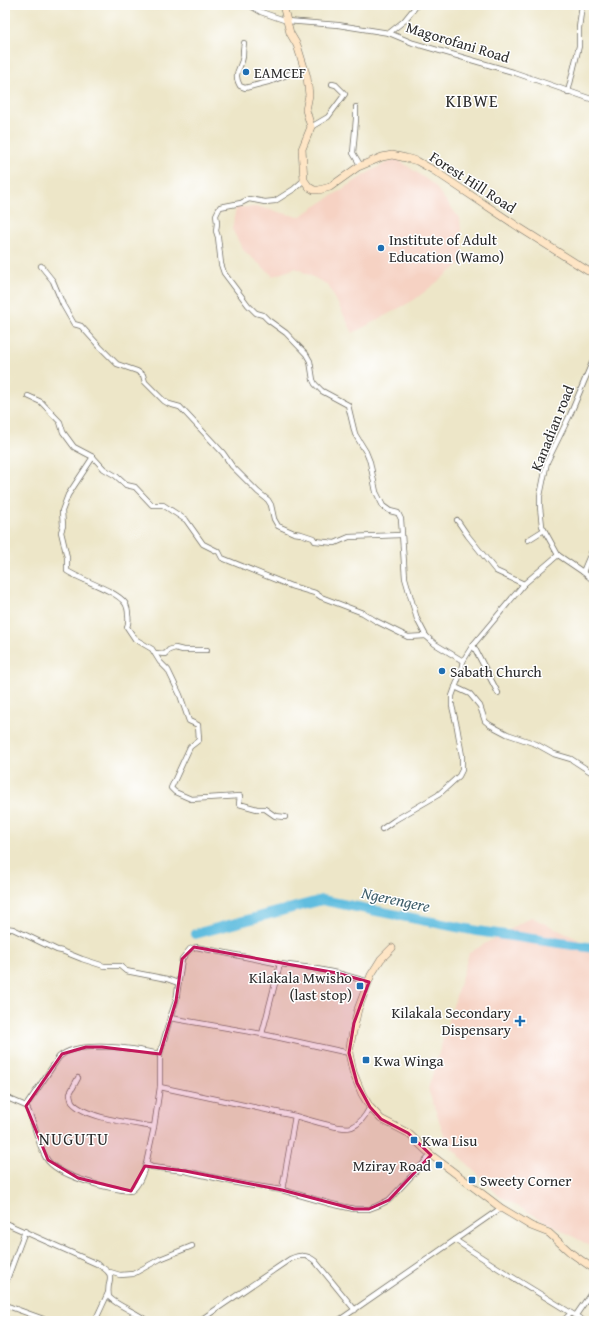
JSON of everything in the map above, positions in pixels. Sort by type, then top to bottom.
[{"type":"street","name":"Magorofani Road","points":[[249,5],[261,12],[287,21],[338,25],[389,33],[413,43],[513,72],[594,100]]},
{"type":"street","points":[[283,5],[290,33],[297,45],[304,68],[310,95],[306,110],[311,127]]},
{"type":"street","points":[[389,33],[404,21],[417,5]]},
{"type":"street","points":[[568,92],[579,46],[579,28],[582,5]]},
{"type":"street","points":[[244,43],[242,52],[243,55],[237,74],[237,81],[240,86],[246,88],[252,87],[264,82],[272,81],[304,68]]},
{"type":"street","points":[[332,84],[336,85],[345,94],[328,117],[311,127],[302,149],[304,180],[294,189],[275,201],[265,202],[250,199],[241,203],[220,207],[216,215],[216,231],[221,264],[224,273],[248,305],[256,313],[263,315],[286,333],[306,354],[310,360],[315,384],[322,391],[348,405],[355,434],[370,462],[376,492],[383,506],[398,514],[401,519],[405,578],[417,619],[426,636],[435,644],[463,661]]},
{"type":"street","points":[[356,107],[353,153],[358,161],[358,167]]},
{"type":"street","name":"Forest Hill Road","points":[[304,180],[309,187],[314,190],[323,190],[330,187],[358,167],[388,155],[399,156],[417,161],[559,253],[588,271],[594,273]]},
{"type":"street","points":[[41,266],[53,281],[63,305],[74,324],[81,326],[100,348],[117,364],[137,371],[143,375],[145,382],[164,401],[180,407],[223,453],[232,466],[254,489],[268,500],[271,505],[274,519],[278,526],[294,533],[313,538],[314,542],[335,543],[348,537],[401,535]]},
{"type":"street","name":"Kanadian road","points":[[594,358],[570,415],[547,462],[540,496],[541,521],[544,530],[558,555],[583,572],[594,582]]},
{"type":"street","points":[[28,396],[41,402],[60,422],[63,432],[74,447],[93,457],[104,469],[116,476],[126,485],[135,487],[152,504],[163,506],[186,520],[203,544],[219,552],[222,558],[363,613],[408,637],[426,636]]},
{"type":"street","points":[[93,457],[68,495],[62,511],[63,526],[61,532],[67,557],[67,571],[114,593],[124,601],[129,622],[127,627],[136,639],[147,645],[155,653],[160,662],[170,673],[180,695],[189,721],[198,725],[199,740],[190,747],[171,786],[171,789],[191,799],[240,796],[239,804],[257,809],[265,809],[275,816],[285,817]]},
{"type":"street","points":[[457,520],[496,571],[524,584]]},
{"type":"street","points":[[528,540],[544,530]]},
{"type":"street","points":[[583,572],[594,546]]},
{"type":"street","points":[[382,829],[438,795],[456,780],[462,766],[462,750],[452,706],[452,696],[463,661],[473,644],[524,584],[558,555]]},
{"type":"street","points":[[473,644],[498,693]]},
{"type":"street","points":[[155,653],[165,654],[169,650],[175,648],[183,650],[207,650]]},
{"type":"street","points":[[455,687],[470,694],[480,706],[485,721],[490,725],[507,734],[536,744],[554,754],[571,759],[594,774]]},
{"type":"street","points":[[5,928],[13,929],[57,950],[93,963],[104,966],[120,966],[126,971],[167,979],[178,983]]},
{"type":"street","points":[[5,1097],[26,1106],[38,1140],[52,1165],[63,1172],[78,1178],[111,1188],[131,1191],[134,1190],[146,1164],[154,1127],[160,1087],[160,1054],[176,1001],[182,959],[190,950],[196,947],[280,964],[337,973],[369,982]]},
{"type":"street","points":[[392,948],[376,966],[362,995],[354,1023],[349,1053],[357,1083],[370,1107],[381,1119],[408,1133],[432,1154],[502,1208],[531,1226],[549,1233],[571,1253],[594,1269]]},
{"type":"street","points":[[262,1034],[280,964]]},
{"type":"street","points":[[170,1018],[262,1034],[349,1053]]},
{"type":"street","points":[[26,1106],[59,1057],[66,1052],[86,1047],[102,1047],[142,1050],[160,1054]]},
{"type":"street","points":[[78,1078],[70,1093],[72,1101],[78,1107],[95,1116],[154,1127]]},
{"type":"street","points":[[160,1087],[347,1128],[352,1127],[362,1120],[370,1107]]},
{"type":"street","points":[[282,1190],[295,1116]]},
{"type":"street","points":[[146,1164],[152,1167],[185,1171],[242,1184],[282,1190],[354,1209],[368,1209],[389,1200],[432,1154]]},
{"type":"street","points":[[338,1321],[502,1208]]},
{"type":"street","points":[[5,1223],[97,1264],[110,1272],[120,1275],[133,1274],[160,1259],[192,1246]]},
{"type":"street","points":[[5,1285],[25,1231]]},
{"type":"street","points":[[454,1240],[570,1314],[576,1315],[584,1321]]},
{"type":"street","points":[[199,1321],[290,1259],[302,1255],[306,1255],[315,1262],[354,1310]]},
{"type":"street","points":[[95,1321],[108,1293],[111,1278],[110,1272]]},
{"type":"street","points":[[576,1315],[594,1289]]},
{"type":"street","points":[[108,1293],[112,1300],[136,1312],[147,1321]]},
{"type":"street","points":[[5,1305],[49,1321]]},
{"type":"street","points":[[563,1321],[570,1314]]},
{"type":"highlighted area","points":[[194,947],[337,973],[369,982],[354,1023],[349,1053],[357,1083],[370,1107],[381,1119],[408,1133],[431,1155],[389,1200],[369,1209],[354,1209],[282,1190],[185,1171],[145,1166],[131,1191],[78,1178],[48,1160],[26,1106],[62,1054],[86,1047],[102,1047],[160,1054],[176,1001],[182,959]]},
{"type":"shaded area","points":[[396,158],[433,184],[460,219],[464,261],[414,300],[353,333],[328,285],[296,268],[273,276],[243,250],[232,229],[236,207],[259,207],[299,217],[371,171]]},
{"type":"shaded area","points":[[531,917],[594,947],[594,1248],[499,1196],[447,1143],[428,1089],[469,953]]},
{"type":"waterway","name":"Ngerengere","points":[[195,934],[322,900],[477,931],[594,948]]},
{"type":"place","name":"EAMCEF","points":[[246,72]]},
{"type":"place","name":"Institute of Adult Education (Wamo)","points":[[381,248]]},
{"type":"place","name":"Sabath Church","points":[[442,671]]},
{"type":"place","name":"Kilakala Mwisho (last stop)","points":[[360,986]]},
{"type":"place","name":"Kilakala Secondary Dispensary","points":[[520,1021]]},
{"type":"place","name":"Kwa Winga","points":[[366,1060]]},
{"type":"place","name":"Kwa Lisu","points":[[414,1140]]},
{"type":"place","name":"Mziray Road","points":[[439,1165]]},
{"type":"place","name":"Sweety Corner","points":[[472,1180]]},
{"type":"district","name":"KIBWE","points":[[472,100]]},
{"type":"district","name":"NUGUTU","points":[[74,1138]]}]
